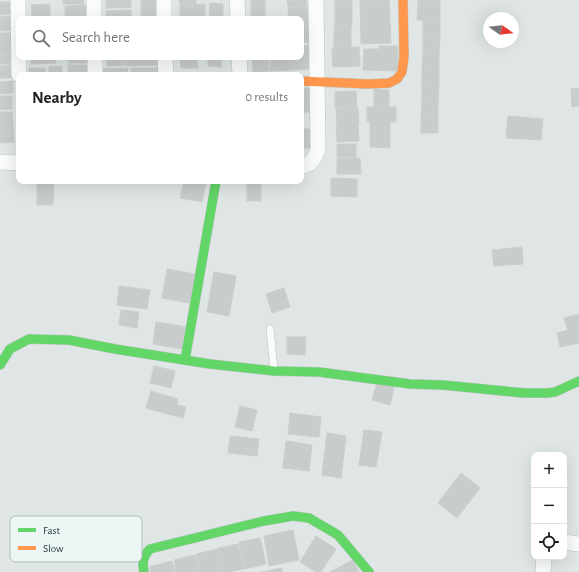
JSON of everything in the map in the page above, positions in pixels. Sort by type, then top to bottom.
[{"type":"street","points":[[18,0],[18,16]]},
{"type":"street","points":[[94,0],[94,16]]},
{"type":"street","points":[[164,0],[164,16]]},
{"type":"street","points":[[237,0],[238,16]]},
{"type":"street","points":[[304,166],[307,166],[316,157],[318,150],[316,0]]},
{"type":"street","points":[[304,81],[389,84],[397,79],[402,72],[403,64],[403,0]]},
{"type":"street","points":[[19,60],[19,72]]},
{"type":"street","points":[[95,60],[95,72]]},
{"type":"street","points":[[165,60],[166,72]]},
{"type":"street","points":[[239,60],[240,72]]},
{"type":"street","points":[[0,162],[16,162]]},
{"type":"street","points":[[185,360],[215,184]]},
{"type":"street","points":[[0,365],[10,349],[29,339],[69,340],[185,360],[274,371],[319,372],[410,384],[443,385],[524,393],[547,393],[555,392],[579,381]]},
{"type":"street","points":[[144,572],[142,561],[144,554],[150,549],[264,521],[293,516],[308,518],[338,535],[369,572]]},
{"type":"street","points":[[567,542],[579,544]]},
{"type":"street","points":[[543,572],[544,560]]},
{"type":"lane","points":[[270,329],[274,371]]},
{"type":"building","points":[[63,0],[83,0],[84,4],[63,4]]},
{"type":"building","points":[[106,0],[131,0],[131,7],[106,8]]},
{"type":"building","points":[[141,0],[157,0],[158,16],[141,16]]},
{"type":"building","points":[[179,0],[196,0],[196,4],[180,4]]},
{"type":"building","points":[[251,0],[265,0],[265,16],[251,16]]},
{"type":"building","points":[[287,0],[306,0],[307,6],[288,7]]},
{"type":"building","points":[[335,0],[352,0],[352,26],[335,26]]},
{"type":"building","points":[[360,0],[389,0],[391,43],[361,44]]},
{"type":"building","points":[[418,0],[440,0],[440,4],[418,3]]},
{"type":"building","points":[[0,2],[13,2],[13,14],[0,15]]},
{"type":"building","points":[[210,3],[223,4],[223,16],[209,16]]},
{"type":"building","points":[[418,3],[440,4],[440,20],[417,20]]},
{"type":"building","points":[[50,4],[50,16],[32,16],[31,5]]},
{"type":"building","points":[[205,4],[205,16],[180,16],[180,5]]},
{"type":"building","points":[[88,5],[88,16],[65,16],[65,6]]},
{"type":"building","points":[[307,7],[308,24],[304,25],[304,16],[289,16],[288,8]]},
{"type":"building","points":[[131,10],[131,16],[106,16],[106,11]]},
{"type":"building","points":[[14,16],[15,30],[0,31],[0,17]]},
{"type":"building","points":[[423,20],[440,20],[440,37],[423,36]]},
{"type":"building","points":[[304,25],[308,25],[310,42],[304,43]]},
{"type":"building","points":[[334,26],[351,26],[351,47],[334,47]]},
{"type":"building","points":[[0,33],[11,33],[12,53],[0,54]]},
{"type":"building","points":[[423,36],[440,37],[439,55],[423,55]]},
{"type":"building","points":[[304,46],[309,46],[310,69],[290,70],[289,60],[304,60]]},
{"type":"building","points":[[379,46],[398,46],[398,71],[363,70],[364,49],[379,49]]},
{"type":"building","points":[[359,47],[360,66],[333,67],[332,48]]},
{"type":"building","points":[[13,54],[13,64],[0,64],[0,55]]},
{"type":"building","points":[[423,55],[439,55],[439,70],[422,69]]},
{"type":"building","points":[[31,60],[56,60],[56,63],[31,64]]},
{"type":"building","points":[[68,60],[88,60],[88,63],[68,63]]},
{"type":"building","points":[[106,60],[125,60],[125,65],[107,66]]},
{"type":"building","points":[[126,60],[158,60],[158,65],[126,66]]},
{"type":"building","points":[[180,60],[197,60],[198,68],[181,68]]},
{"type":"building","points":[[208,60],[222,60],[221,67],[208,66]]},
{"type":"building","points":[[252,60],[268,60],[269,71],[253,72]]},
{"type":"building","points":[[270,60],[289,60],[290,70],[270,71]]},
{"type":"building","points":[[13,65],[13,78],[0,78],[0,66]]},
{"type":"building","points":[[68,65],[89,65],[89,72],[68,72]]},
{"type":"building","points":[[62,66],[62,72],[49,72],[49,67]]},
{"type":"building","points":[[29,68],[45,68],[46,72],[29,72]]},
{"type":"building","points":[[128,68],[128,72],[102,72],[102,69]]},
{"type":"building","points":[[131,68],[158,68],[158,72],[131,72]]},
{"type":"building","points":[[422,69],[439,70],[439,87],[422,87]]},
{"type":"building","points":[[13,81],[13,93],[0,94],[0,82]]},
{"type":"building","points":[[422,87],[439,87],[438,103],[422,103]]},
{"type":"building","points":[[304,88],[311,88],[311,112],[304,112]]},
{"type":"building","points":[[579,88],[579,106],[572,107],[571,89]]},
{"type":"building","points":[[374,89],[389,90],[389,107],[374,107]]},
{"type":"building","points":[[356,91],[357,107],[335,108],[335,92]]},
{"type":"building","points":[[0,96],[12,96],[12,109],[0,110]]},
{"type":"building","points":[[422,103],[438,103],[438,118],[421,118]]},
{"type":"building","points":[[367,107],[396,107],[396,122],[367,121]]},
{"type":"building","points":[[358,108],[359,124],[337,125],[336,109]]},
{"type":"building","points":[[0,112],[12,112],[14,142],[0,143]]},
{"type":"building","points":[[508,116],[543,119],[541,140],[506,138]]},
{"type":"building","points":[[421,118],[438,118],[438,133],[421,133]]},
{"type":"building","points":[[370,121],[390,122],[390,148],[370,147]]},
{"type":"building","points":[[358,124],[359,141],[337,142],[336,125]]},
{"type":"building","points":[[304,129],[313,129],[313,148],[304,148]]},
{"type":"building","points":[[337,144],[356,144],[356,157],[337,157]]},
{"type":"building","points":[[337,158],[360,158],[361,174],[337,174]]},
{"type":"building","points":[[331,178],[357,179],[357,197],[331,196]]},
{"type":"building","points":[[37,184],[54,184],[53,205],[37,205]]},
{"type":"building","points":[[183,184],[206,184],[202,202],[180,198]]},
{"type":"building","points":[[247,184],[261,184],[261,201],[247,201]]},
{"type":"building","points":[[522,247],[523,264],[494,266],[492,250]]},
{"type":"building","points":[[167,269],[195,274],[190,303],[162,298]]},
{"type":"building","points":[[214,272],[236,276],[229,316],[207,312]]},
{"type":"building","points":[[119,286],[150,290],[147,309],[117,305]]},
{"type":"building","points":[[284,288],[290,307],[272,313],[266,294]]},
{"type":"building","points":[[121,310],[139,312],[137,328],[119,325]]},
{"type":"building","points":[[579,314],[579,343],[560,347],[557,333],[568,330],[564,318]]},
{"type":"building","points":[[156,322],[186,327],[182,349],[153,344]]},
{"type":"building","points":[[287,337],[306,337],[305,355],[287,354]]},
{"type":"building","points":[[154,366],[175,371],[171,388],[150,383]]},
{"type":"building","points":[[377,383],[394,388],[390,405],[372,400]]},
{"type":"building","points":[[151,391],[178,399],[177,405],[186,407],[183,418],[146,408]]},
{"type":"building","points":[[240,406],[257,410],[252,431],[235,427]]},
{"type":"building","points":[[290,413],[321,417],[319,437],[288,434]]},
{"type":"building","points":[[364,430],[382,432],[376,467],[359,465]]},
{"type":"building","points":[[327,433],[346,436],[341,478],[322,475]]},
{"type":"building","points":[[230,436],[259,439],[257,456],[228,453]]},
{"type":"building","points":[[286,441],[312,445],[309,471],[283,468]]},
{"type":"building","points":[[461,473],[480,488],[457,518],[438,503]]},
{"type":"building","points":[[293,530],[299,560],[269,566],[264,536]]},
{"type":"building","points":[[316,536],[336,549],[321,572],[316,572],[300,562]]},
{"type":"building","points":[[260,538],[266,564],[245,569],[239,542]]},
{"type":"building","points":[[238,544],[244,569],[224,572],[218,548]]},
{"type":"building","points":[[218,549],[223,572],[200,572],[196,554]]},
{"type":"building","points":[[195,555],[199,572],[176,572],[174,560]]},
{"type":"building","points":[[353,560],[359,572],[330,572]]},
{"type":"building","points":[[172,561],[175,572],[151,572],[149,567]]},
{"type":"building","points":[[282,568],[282,572],[261,572]]},
{"type":"traffic: fast","points":[[185,360],[215,184]]},
{"type":"traffic: fast","points":[[0,365],[10,349],[29,339],[69,340],[210,364],[274,371],[319,372],[410,384],[443,385],[524,393],[547,393],[555,392],[579,381]]},
{"type":"traffic: fast","points":[[144,572],[144,559],[150,549],[264,521],[293,516],[309,518],[338,535],[369,572]]},
{"type":"traffic: slow","points":[[304,81],[368,84],[389,83],[397,79],[402,72],[404,56],[403,0]]}]
